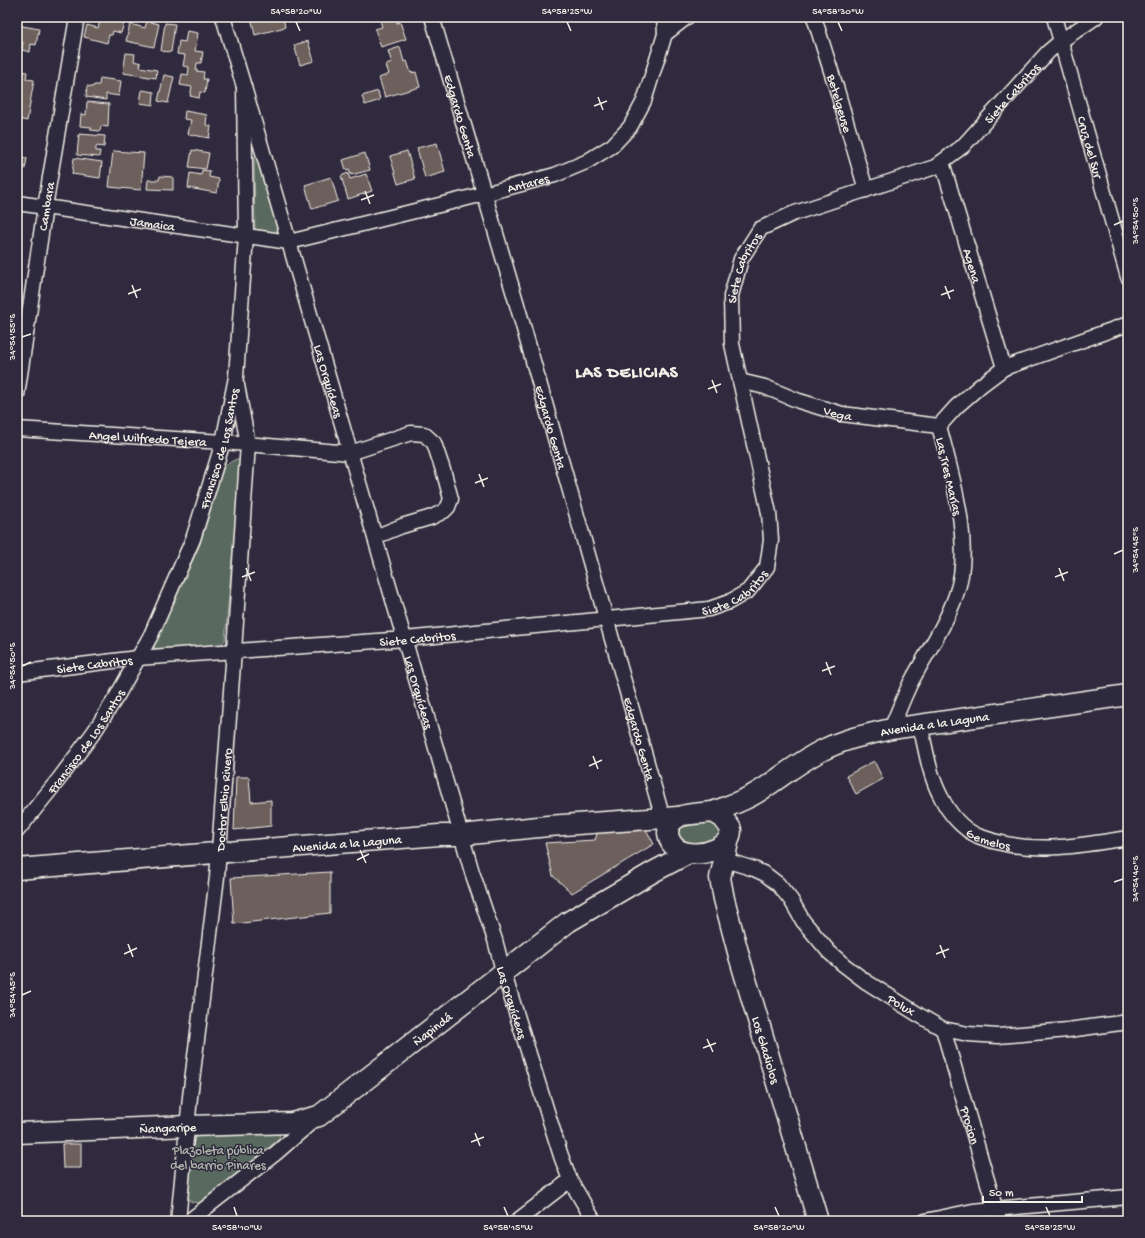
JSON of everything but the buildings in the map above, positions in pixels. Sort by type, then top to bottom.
[{"type":"street","name":"Cambara","points":[[17,395],[45,207],[77,17]]},
{"type":"street","name":"Edgardo Genta","points":[[432,17],[606,620],[670,817]]},
{"type":"street","points":[[664,17],[665,34]]},
{"type":"street","points":[[665,34],[687,17]]},
{"type":"street","name":"Betelgeuse","points":[[814,17],[866,190]]},
{"type":"street","name":"Cruz del Sur","points":[[1054,17],[1128,277]]},
{"type":"street","name":"Siete Cabritos","points":[[17,673],[137,658],[404,640],[709,609],[728,602],[748,590],[767,567],[771,540],[769,514],[732,344],[731,296],[741,260],[760,229],[792,214],[934,167],[942,162],[963,146],[1048,52],[1061,41],[1096,17]]},
{"type":"street","name":"Francisco de Los Santos","points":[[17,831],[59,779],[94,732],[117,696],[151,635],[193,539],[223,442],[236,377],[246,236],[244,88],[220,18]]},
{"type":"street","name":"Antares","points":[[289,242],[555,175],[586,162],[612,146],[630,127],[644,101],[665,34]]},
{"type":"street","name":"Las Orquídeas","points":[[244,88],[472,872],[495,940],[503,971],[561,1156],[570,1180],[594,1221]]},
{"type":"street","name":"Agena","points":[[942,162],[1004,368]]},
{"type":"street","name":"Jamaica","points":[[17,203],[289,242]]},
{"type":"street","name":"Las Tres Marías","points":[[891,729],[910,684],[941,629],[956,595],[963,565],[962,528],[952,478],[939,426],[956,406],[1004,368],[1128,324]]},
{"type":"street","name":"Doctor Elbio Rivero","points":[[178,1221],[219,852],[234,651],[248,444],[236,377]]},
{"type":"street","name":"Vega","points":[[740,381],[765,387],[800,401],[842,414],[939,426]]},
{"type":"street","name":"Angel Wilfredo Tejera","points":[[17,429],[223,442],[350,453]]},
{"type":"street","points":[[350,453],[411,434],[424,434],[434,443],[444,473],[450,498],[448,507],[444,511],[374,537]]},
{"type":"street","name":"Avenida a la Laguna","points":[[713,812],[756,793],[789,770],[826,748],[854,737],[891,729],[1128,695]]},
{"type":"street","name":"Gemelos","points":[[920,725],[930,771],[941,798],[957,821],[978,836],[1006,845],[1039,849],[1128,838]]},
{"type":"street","name":"Avenida a la Laguna","points":[[730,833],[745,807],[756,793]]},
{"type":"street","points":[[691,854],[721,846],[730,833],[723,818],[713,812],[670,817],[671,823],[668,829],[669,838],[673,847],[723,869]]},
{"type":"street","name":"Avenida a la Laguna","points":[[17,869],[439,835],[461,835],[548,826],[670,817]]},
{"type":"street","name":"Los Gladiolos","points":[[730,833],[723,869],[724,898],[739,956],[818,1221]]},
{"type":"street","name":"Ñapindá","points":[[189,1221],[276,1153],[319,1116],[503,971],[568,922],[641,878],[691,854]]},
{"type":"street","name":"Polux","points":[[723,869],[754,869],[765,874],[778,884],[791,900],[803,921],[815,936],[844,965],[865,981],[943,1029],[968,1034],[998,1036],[1068,1030],[1128,1022]]},
{"type":"street","name":"Procion","points":[[943,1029],[997,1215]]},
{"type":"street","name":"Ñangaripe","points":[[17,1133],[292,1123],[319,1116]]},
{"type":"street","points":[[517,1221],[570,1180]]},
{"type":"street","points":[[925,1221],[973,1211],[997,1215],[1128,1197]]},
{"type":"green space","points":[[254,156],[258,156],[279,228],[278,231],[273,234],[256,231],[255,229]]},
{"type":"green space","points":[[236,459],[241,459],[225,640],[220,646],[155,651],[154,645],[200,544],[224,466]]},
{"type":"green space","points":[[708,819],[721,827],[721,833],[717,838],[692,848],[674,835],[681,827],[685,825]]},
{"type":"green space","name":"Plazoleta pública del barrio Pinares","points":[[279,1133],[280,1137],[277,1141],[199,1203],[191,1202],[188,1196],[194,1140],[197,1135]]},
{"type":"district","name":"LAS DELICIAS","points":[[627,371]]}]
